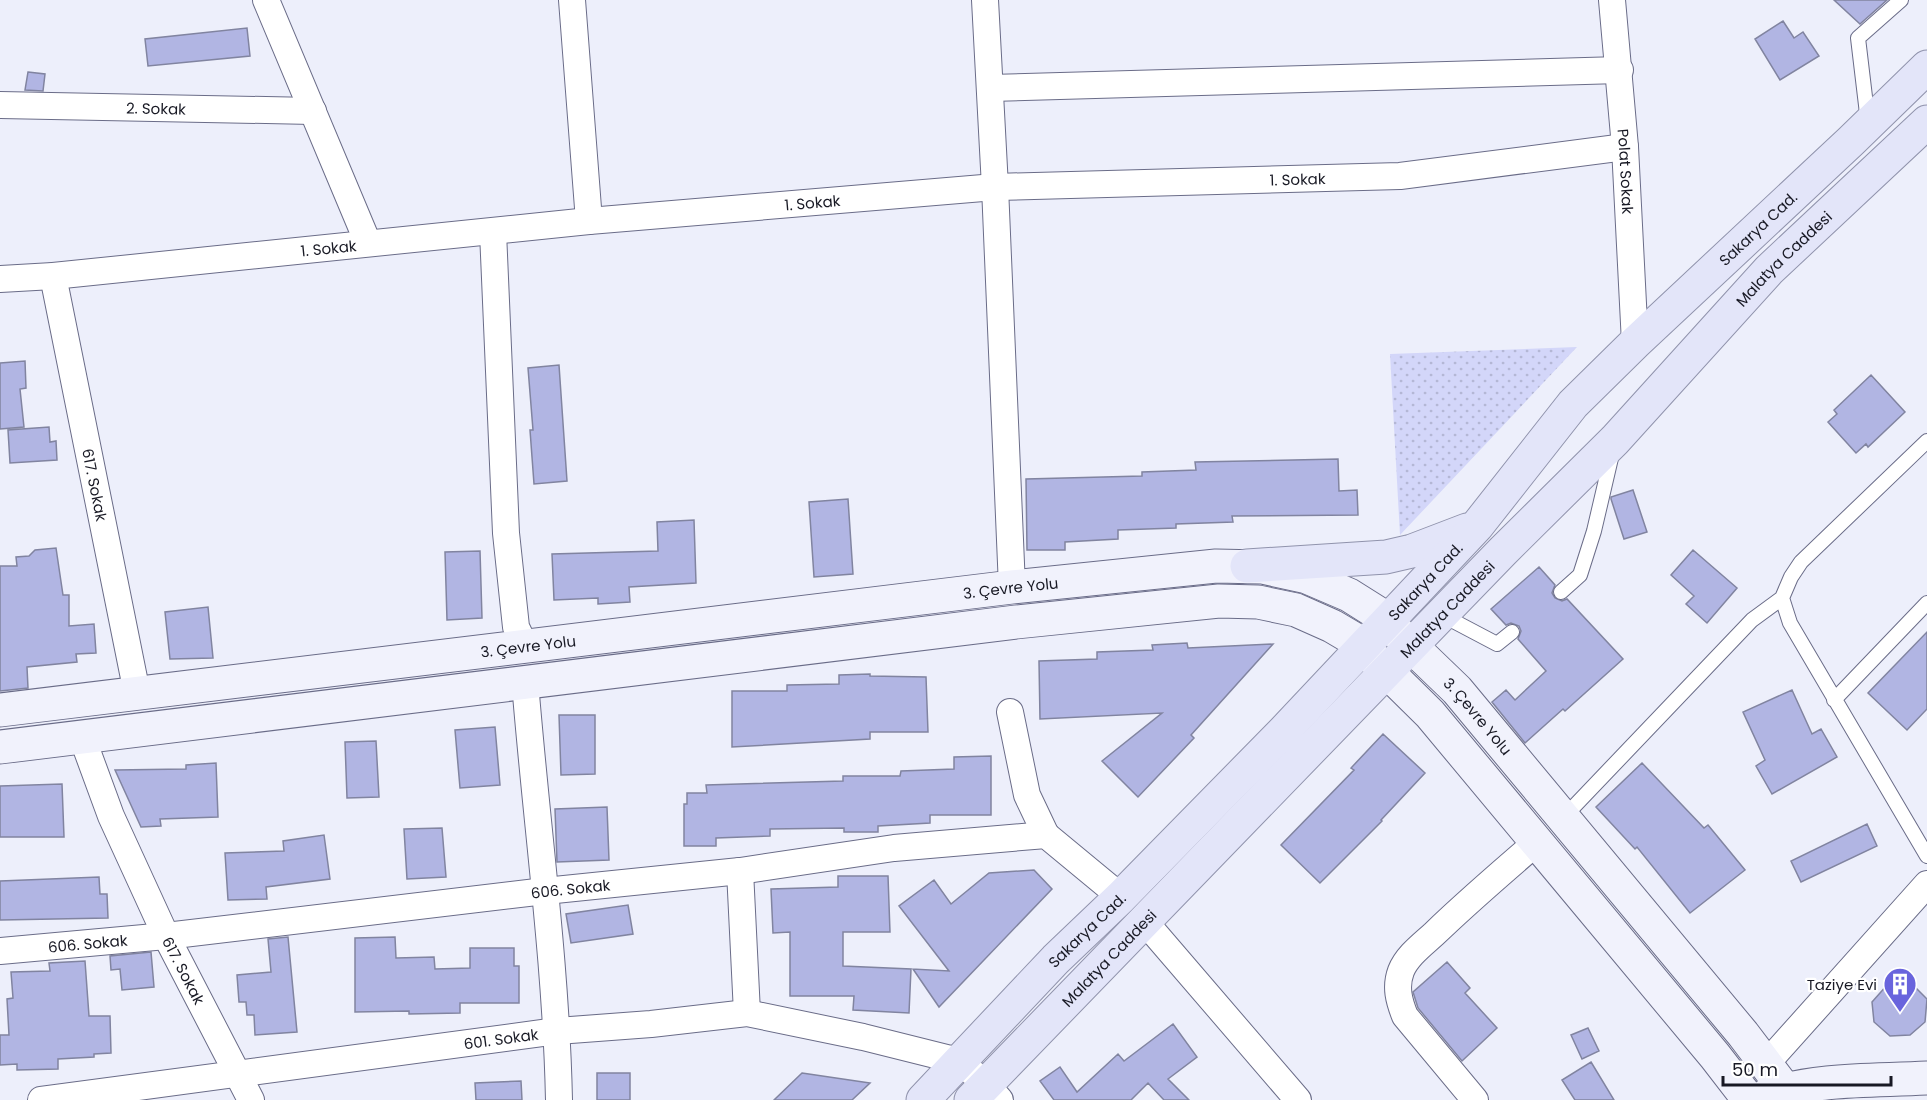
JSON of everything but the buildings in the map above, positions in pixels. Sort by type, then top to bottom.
[{"type":"main road","name":"Sakarya Cad.","points":[[923,1100],[1064,951],[1284,731],[1477,526],[1573,404],[1927,67]]},
{"type":"main road","name":"Malatya Caddesi","points":[[986,1095],[1118,948],[1615,440],[1768,270],[1927,122]]},
{"type":"main road","points":[[1860,133],[1878,168]]},
{"type":"main road","points":[[1776,211],[1803,238]]},
{"type":"main road","points":[[1247,566],[1386,557],[1412,551],[1477,526]]},
{"type":"main road","name":"3. Çevre Yolu","points":[[0,710],[1012,587],[1216,566],[1247,566],[1285,571],[1321,582],[1362,602],[1376,612],[1456,690],[1789,1094]]},
{"type":"main road","points":[[0,747],[1005,624],[1219,601],[1258,602],[1296,610],[1354,639],[1431,714],[1749,1100]]},
{"type":"main road","points":[[1754,1100],[1837,1082],[1927,1078]]},
{"type":"street","points":[[266,0],[368,243]]},
{"type":"street","points":[[572,0],[589,220]]},
{"type":"street","points":[[985,0],[1012,587]]},
{"type":"street","name":"Polat Sokak","points":[[1612,0],[1620,70],[1635,343]]},
{"type":"street","points":[[990,88],[1620,70]]},
{"type":"street","name":"2. Sokak","points":[[0,105],[313,111]]},
{"type":"street","name":"1. Sokak","points":[[0,279],[54,276],[493,232],[589,220],[995,187],[1400,176],[1625,147]]},
{"type":"street","points":[[493,232],[506,533],[516,627],[525,646]]},
{"type":"street","name":"617. Sokak","points":[[54,276],[138,693]]},
{"type":"street","points":[[525,682],[557,1030],[559,1100]]},
{"type":"street","points":[[1010,712],[1027,795],[1046,835],[1120,897]]},
{"type":"street","name":"617. Sokak","points":[[82,737],[111,816],[166,936],[251,1100]]},
{"type":"street","name":"606. Sokak","points":[[0,951],[166,936],[545,891],[740,872],[894,848],[1046,835]]},
{"type":"street","points":[[1475,1100],[1405,1016],[1399,1002],[1400,973],[1407,960],[1454,914],[1537,842]]},
{"type":"street","points":[[740,872],[747,1013]]},
{"type":"street","points":[[1766,1064],[1927,884]]},
{"type":"street","points":[[1145,922],[1298,1100]]},
{"type":"street","name":"601. Sokak","points":[[46,1100],[557,1030],[651,1024],[747,1013],[863,1037],[959,1061]]},
{"type":"street","points":[[959,1061],[986,1095]]},
{"type":"lane","points":[[1860,133],[1858,38],[1901,0]]},
{"type":"lane","points":[[1561,592],[1580,575],[1594,531],[1615,440]]},
{"type":"lane","points":[[1563,818],[1752,620],[1782,598],[1801,562],[1927,441]]},
{"type":"lane","points":[[1782,598],[1790,623],[1927,856]]},
{"type":"lane","points":[[1834,700],[1927,603]]},
{"type":"lane","points":[[1442,615],[1497,644],[1512,632]]},
{"type":"shaded area","points":[[1577,347],[1400,535],[1390,354]]},
{"type":"place","name":"Taziye Evi","points":[[1900,1013]]}]
